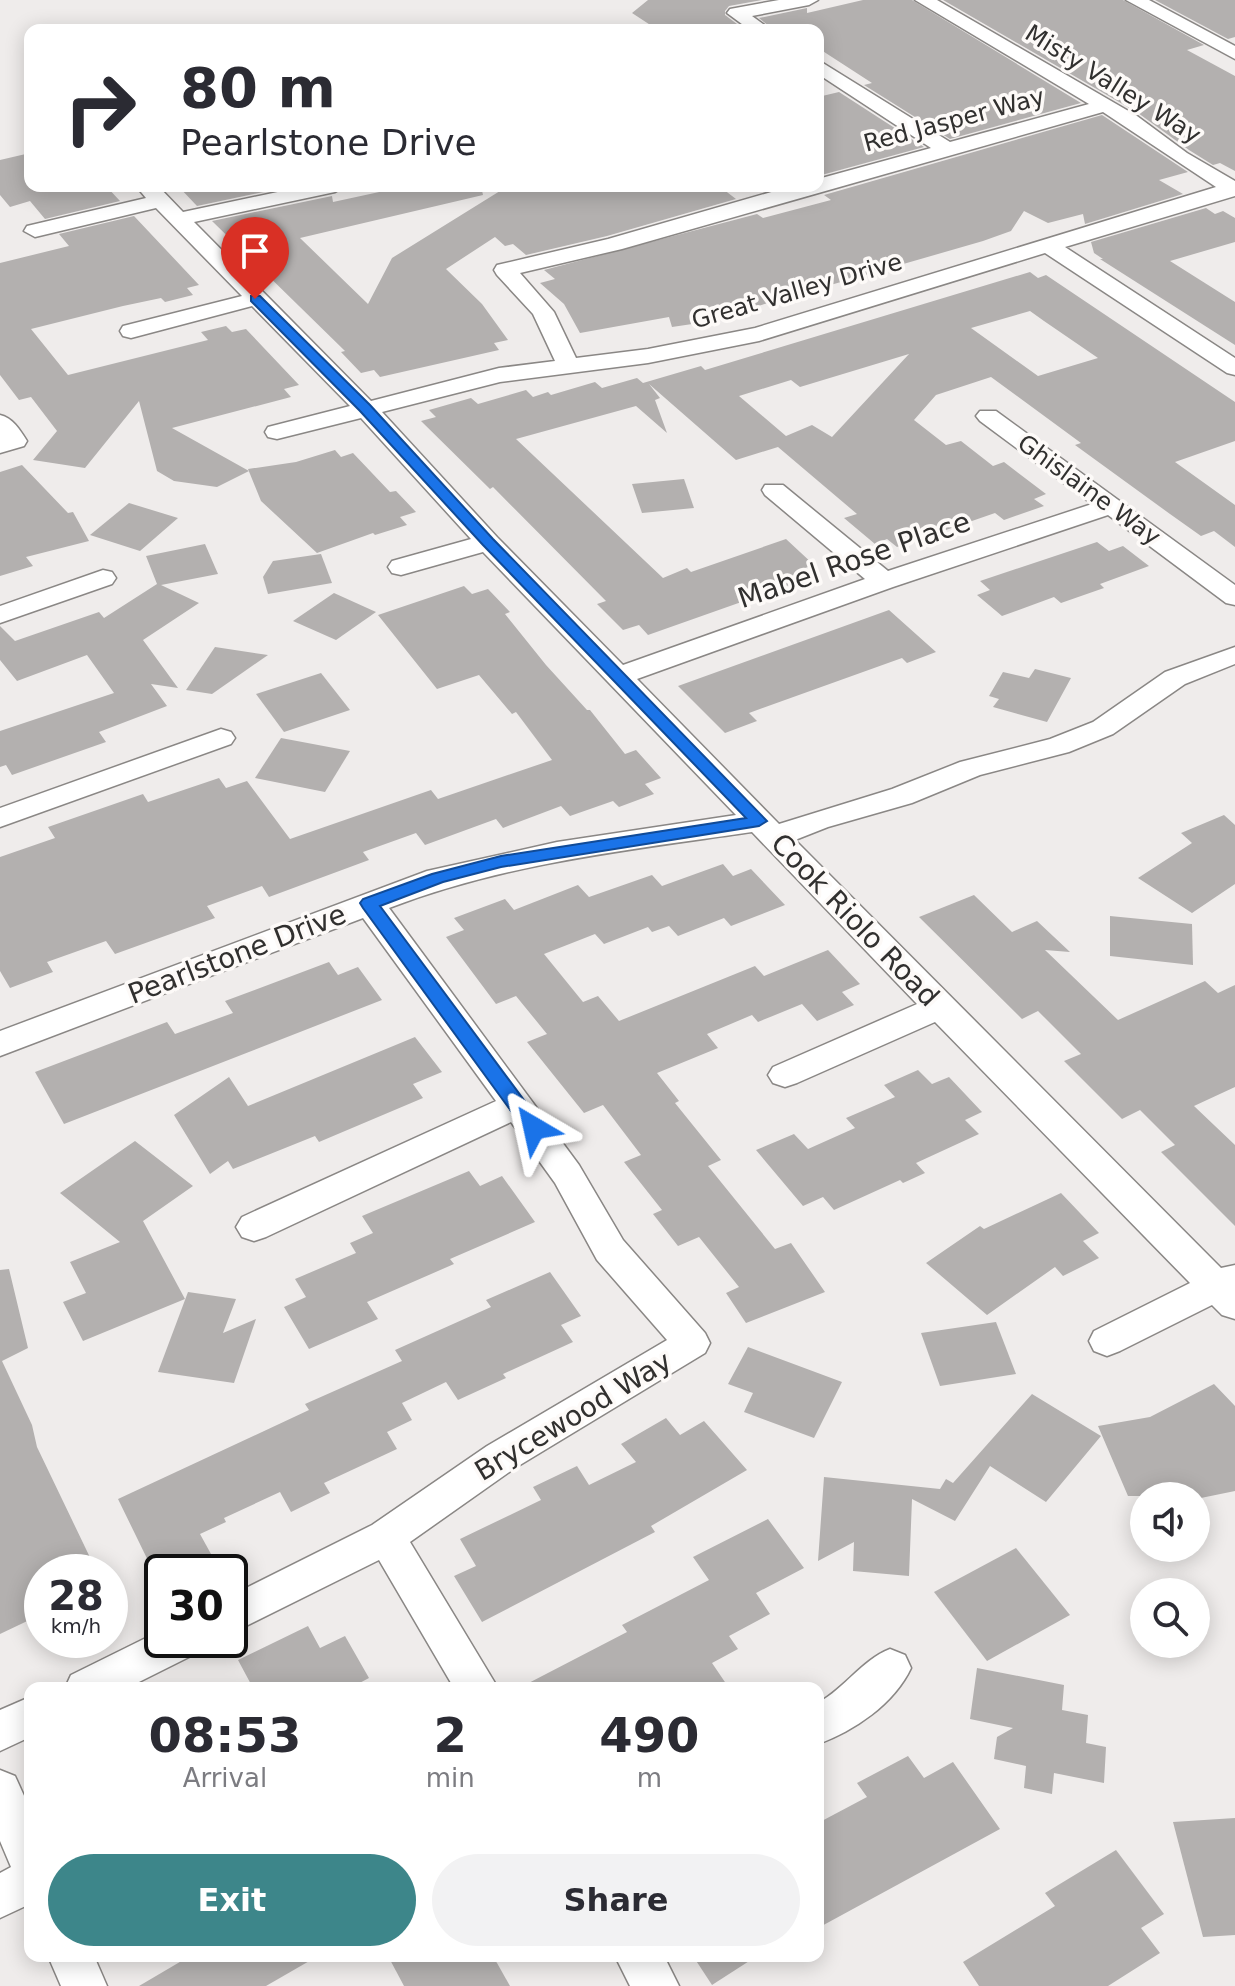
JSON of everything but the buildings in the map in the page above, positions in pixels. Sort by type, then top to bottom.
[{"type":"street","points":[[753,24],[736,13],[809,0]]},
{"type":"street","name":"Misty Valley Way","points":[[924,0],[1130,120],[1180,157],[1234,189]]},
{"type":"street","points":[[1135,0],[1235,53]]},
{"type":"street","points":[[824,70],[947,149]]},
{"type":"street","name":"Red Jasper Way","points":[[824,184],[1104,106]]},
{"type":"street","name":"Great Valley Drive","points":[[277,432],[499,375],[648,356],[759,334],[1234,189]]},
{"type":"street","points":[[35,231],[162,202],[270,192]]},
{"type":"street","name":"Red Jasper Way","points":[[568,365],[543,312],[505,270],[614,244],[765,192]]},
{"type":"street","name":"Cook Riolo Road","points":[[162,202],[365,408],[488,542],[939,1007],[1229,1289]]},
{"type":"street","points":[[1047,245],[1235,368]]},
{"type":"street","points":[[131,331],[255,299]]},
{"type":"street","name":"Ghislaine Way","points":[[988,416],[1235,597]]},
{"type":"street","points":[[0,422],[15,441],[0,446]]},
{"type":"street","points":[[774,490],[884,581]]},
{"type":"street","name":"Mabel Rose Place","points":[[619,676],[884,581],[1111,506]]},
{"type":"street","points":[[401,567],[488,542]]},
{"type":"street","points":[[0,615],[103,578]]},
{"type":"street","name":"Pearlstone Drive","points":[[0,1044],[438,878],[501,861],[818,820],[902,796],[970,768],[1059,746],[1103,728],[1175,678],[1235,655]]},
{"type":"street","points":[[0,818],[221,738]]},
{"type":"street","name":"Brycewood Way","points":[[248,1607],[386,1537],[501,1457],[692,1343],[610,1250],[567,1174],[369,903]]},
{"type":"street","points":[[785,1075],[939,1007]]},
{"type":"street","points":[[254,1227],[518,1105]]},
{"type":"street","points":[[1107,1341],[1229,1289]]},
{"type":"street","points":[[386,1537],[473,1682]]},
{"type":"street","points":[[98,1682],[146,1658]]},
{"type":"street","points":[[824,1722],[850,1707],[890,1668]]},
{"type":"street","points":[[0,1731],[24,1719]]},
{"type":"street","points":[[0,1790],[24,1846]]},
{"type":"street","points":[[0,1896],[24,1884]]},
{"type":"street","points":[[74,1962],[84,1986]]},
{"type":"street","points":[[642,1962],[656,1986]]},
{"type":"route","points":[[255,299],[365,408],[488,542],[759,821],[501,861],[438,878],[369,903],[534,1128]]}]
